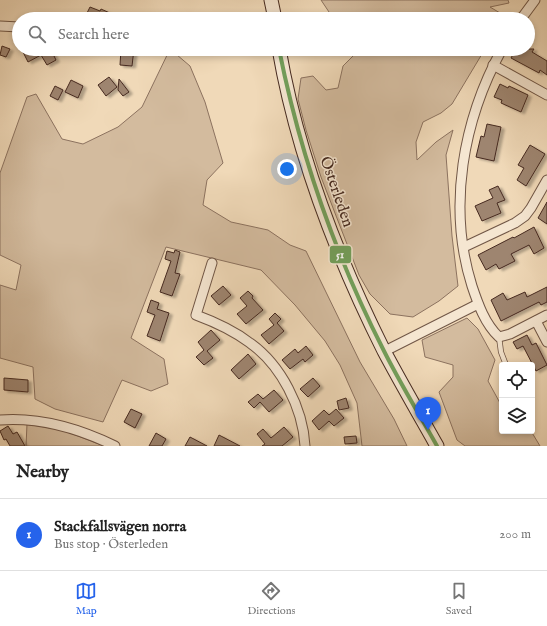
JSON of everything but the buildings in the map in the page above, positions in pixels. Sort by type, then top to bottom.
[{"type":"main road","points":[[271,0],[274,12]]},
{"type":"main road","name":"Österleden","points":[[281,56],[295,120],[319,198],[347,268],[385,351],[437,446]]},
{"type":"street","points":[[526,12],[535,0]]},
{"type":"street","points":[[0,26],[12,27]]},
{"type":"street","points":[[498,56],[478,100],[462,167],[460,209],[464,247],[470,278],[478,304],[491,330],[499,336],[510,334],[547,316]]},
{"type":"street","points":[[493,65],[547,95]]},
{"type":"street","points":[[464,247],[516,223],[525,216],[547,180]]},
{"type":"street","points":[[212,263],[196,314],[221,324],[237,333],[252,344],[278,372],[296,406],[302,424],[305,446]]},
{"type":"street","points":[[385,351],[478,304]]},
{"type":"street","points":[[536,321],[547,342]]},
{"type":"street","points":[[0,420],[9,419],[33,421],[57,425],[84,433],[115,446]]},
{"type":"lane","points":[[499,336],[501,352],[505,362]]},
{"type":"shaded area","points":[[321,0],[508,0],[509,3],[490,7],[498,12],[329,12]]},
{"type":"shaded area","points":[[167,56],[178,56],[190,66],[205,102],[223,163],[207,180],[203,205],[231,222],[268,230],[290,245],[306,251],[360,362],[394,419],[407,446],[362,446],[357,403],[340,365],[325,341],[295,305],[261,270],[166,247],[131,338],[164,359],[168,384],[151,391],[122,380],[103,422],[55,409],[35,399],[33,367],[0,358],[0,285],[16,290],[21,265],[0,255],[0,173],[27,97],[36,94],[62,139],[83,144],[118,127],[142,107]]},
{"type":"shaded area","points":[[353,56],[481,56],[452,104],[441,113],[423,122],[416,142],[417,160],[436,142],[453,130],[446,155],[452,236],[458,286],[439,301],[413,317],[390,314],[370,294],[359,275],[321,177],[306,130],[298,99],[301,78],[313,76],[326,90],[338,88],[343,66]]},
{"type":"shaded area","points":[[467,318],[478,329],[495,360],[488,381],[499,401],[499,434],[533,434],[540,446],[465,446],[457,440],[439,392],[453,377],[453,365],[425,357],[422,340]]},
{"type":"shaded area","points":[[27,424],[62,430],[104,446],[26,446]]},
{"type":"transit line","name":"51","points":[[281,56],[297,127],[321,203],[335,241],[366,315],[403,387],[437,446]]},
{"type":"place","name":"Stackfallsvägen norra","points":[[428,430]]}]
